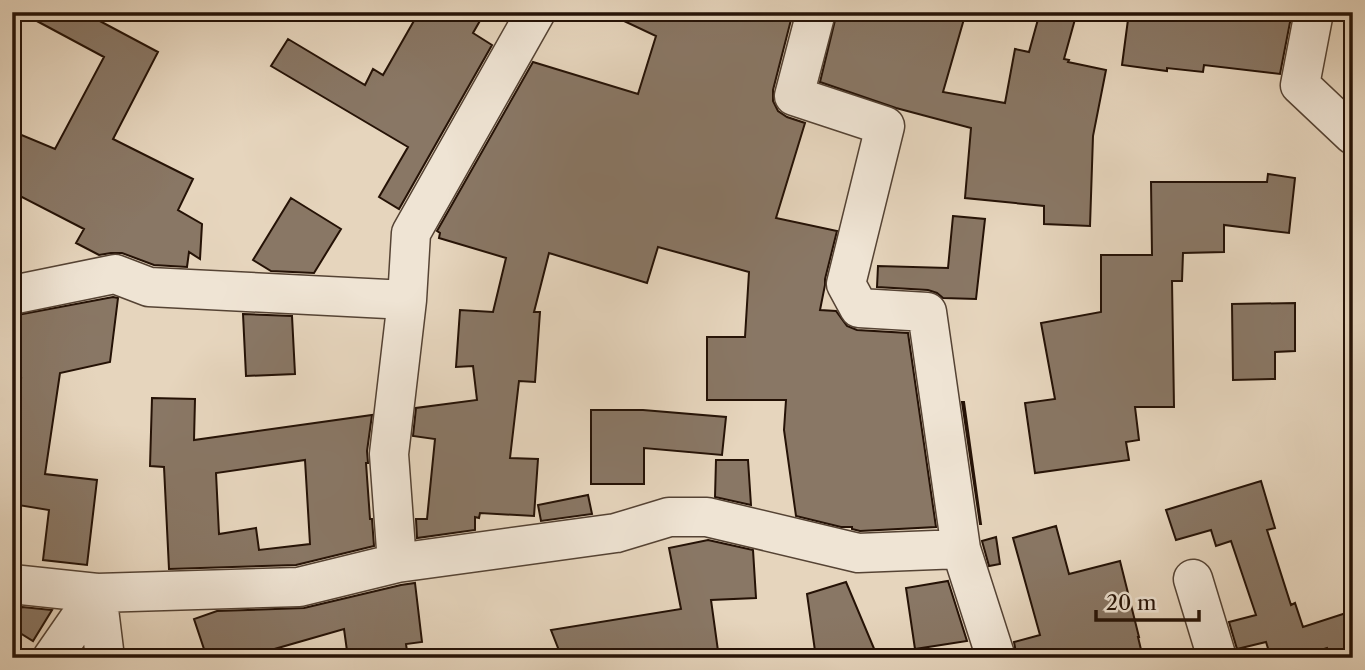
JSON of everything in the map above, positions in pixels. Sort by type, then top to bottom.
[{"type":"street","points":[[397,563],[389,454],[407,300],[411,233],[536,12]]},
{"type":"street","points":[[816,12],[794,96],[885,126],[846,284],[859,308],[927,312],[961,548],[996,658]]},
{"type":"street","points":[[1314,12],[1300,85],[1353,135]]},
{"type":"street","points":[[12,295],[115,274],[149,287],[407,300]]},
{"type":"street","points":[[12,583],[97,593],[299,587],[397,563],[616,533],[669,517],[707,517],[858,553],[961,548]]},
{"type":"street","points":[[1193,579],[1217,658]]},
{"type":"street","points":[[52,658],[97,593]]},
{"type":"street","points":[[97,593],[105,658]]},
{"type":"building","points":[[20,12],[83,12],[158,52],[113,139],[193,179],[178,210],[202,224],[200,259],[189,252],[187,267],[154,265],[122,253],[99,255],[76,243],[84,229],[12,192],[12,131],[55,149],[104,57]]},
{"type":"building","points":[[419,12],[485,12],[473,33],[492,45],[399,209],[379,197],[408,147],[271,66],[288,39],[365,85],[373,69],[383,75]]},
{"type":"building","points":[[605,12],[793,12],[773,90],[773,101],[778,111],[805,123],[776,218],[837,231],[820,310],[836,311],[847,326],[857,330],[908,333],[936,527],[860,531],[796,516],[784,430],[786,400],[707,400],[707,337],[745,337],[749,272],[658,247],[647,283],[549,253],[534,312],[540,312],[535,382],[519,381],[510,458],[538,459],[534,516],[480,513],[479,518],[475,517],[475,530],[417,538],[416,519],[427,519],[435,439],[413,436],[416,408],[477,400],[473,366],[456,367],[460,310],[493,312],[506,258],[439,238],[440,233],[437,231],[533,62],[638,94],[656,36]]},
{"type":"building","points":[[837,12],[966,12],[943,92],[1005,103],[1015,49],[1029,52],[1040,12],[1077,12],[1064,59],[1106,70],[1093,136],[1090,226],[1044,224],[1044,206],[965,198],[971,128],[896,108],[820,82]]},
{"type":"building","points":[[1129,12],[1292,12],[1280,74],[1204,65],[1203,72],[1167,68],[1167,71],[1122,65]]},
{"type":"building","points":[[1268,174],[1295,178],[1289,233],[1224,225],[1224,252],[1183,253],[1182,281],[1172,281],[1174,407],[1135,407],[1139,440],[1126,442],[1129,460],[1035,473],[1025,403],[1055,399],[1041,323],[1101,312],[1101,255],[1152,255],[1151,182],[1267,182]]},
{"type":"building","points":[[291,198],[341,229],[314,273],[271,271],[253,260]]},
{"type":"building","points":[[953,216],[985,219],[976,299],[943,298],[928,290],[877,287],[878,266],[948,268]]},
{"type":"building","points":[[118,298],[110,362],[60,373],[45,474],[97,480],[87,565],[43,560],[49,510],[12,504],[12,376],[21,377],[12,334],[12,316]]},
{"type":"building","points":[[1295,303],[1295,351],[1275,352],[1275,379],[1233,380],[1232,304]]},
{"type":"building","points":[[243,314],[292,316],[295,374],[246,376]]},
{"type":"building","points":[[152,398],[195,399],[194,440],[372,415],[366,463],[374,546],[296,565],[169,569],[164,467],[150,466]],"holes":[[[305,460],[310,544],[259,550],[256,528],[219,534],[216,473]]]},
{"type":"building","points":[[964,402],[981,524],[980,524]]},
{"type":"building","points":[[591,410],[643,410],[726,417],[722,455],[644,448],[644,484],[591,484]]},
{"type":"building","points":[[716,460],[748,460],[751,505],[715,497]]},
{"type":"building","points":[[1261,481],[1275,528],[1267,530],[1291,605],[1295,603],[1303,627],[1346,613],[1353,633],[1353,658],[1330,658],[1327,648],[1296,658],[1271,658],[1266,642],[1237,649],[1229,622],[1256,615],[1231,541],[1216,546],[1211,530],[1176,540],[1166,510]]},
{"type":"building","points":[[588,495],[592,514],[541,521],[538,505]]},
{"type":"building","points":[[1056,526],[1069,574],[1120,561],[1143,658],[1017,658],[1014,642],[1040,635],[1013,538]]},
{"type":"building","points":[[996,537],[1000,564],[989,566],[982,541]]},
{"type":"building","points":[[708,540],[753,550],[756,598],[711,600],[719,658],[562,658],[551,630],[681,609],[669,548]]},
{"type":"building","points":[[948,581],[967,641],[915,649],[906,588]]},
{"type":"building","points":[[846,582],[878,658],[816,658],[807,594]]},
{"type":"building","points":[[415,583],[422,642],[406,644],[408,658],[348,658],[344,629],[243,658],[207,658],[194,619],[217,611],[304,608]]},
{"type":"building","points":[[22,607],[52,610],[33,641],[12,628],[12,622]]}]
